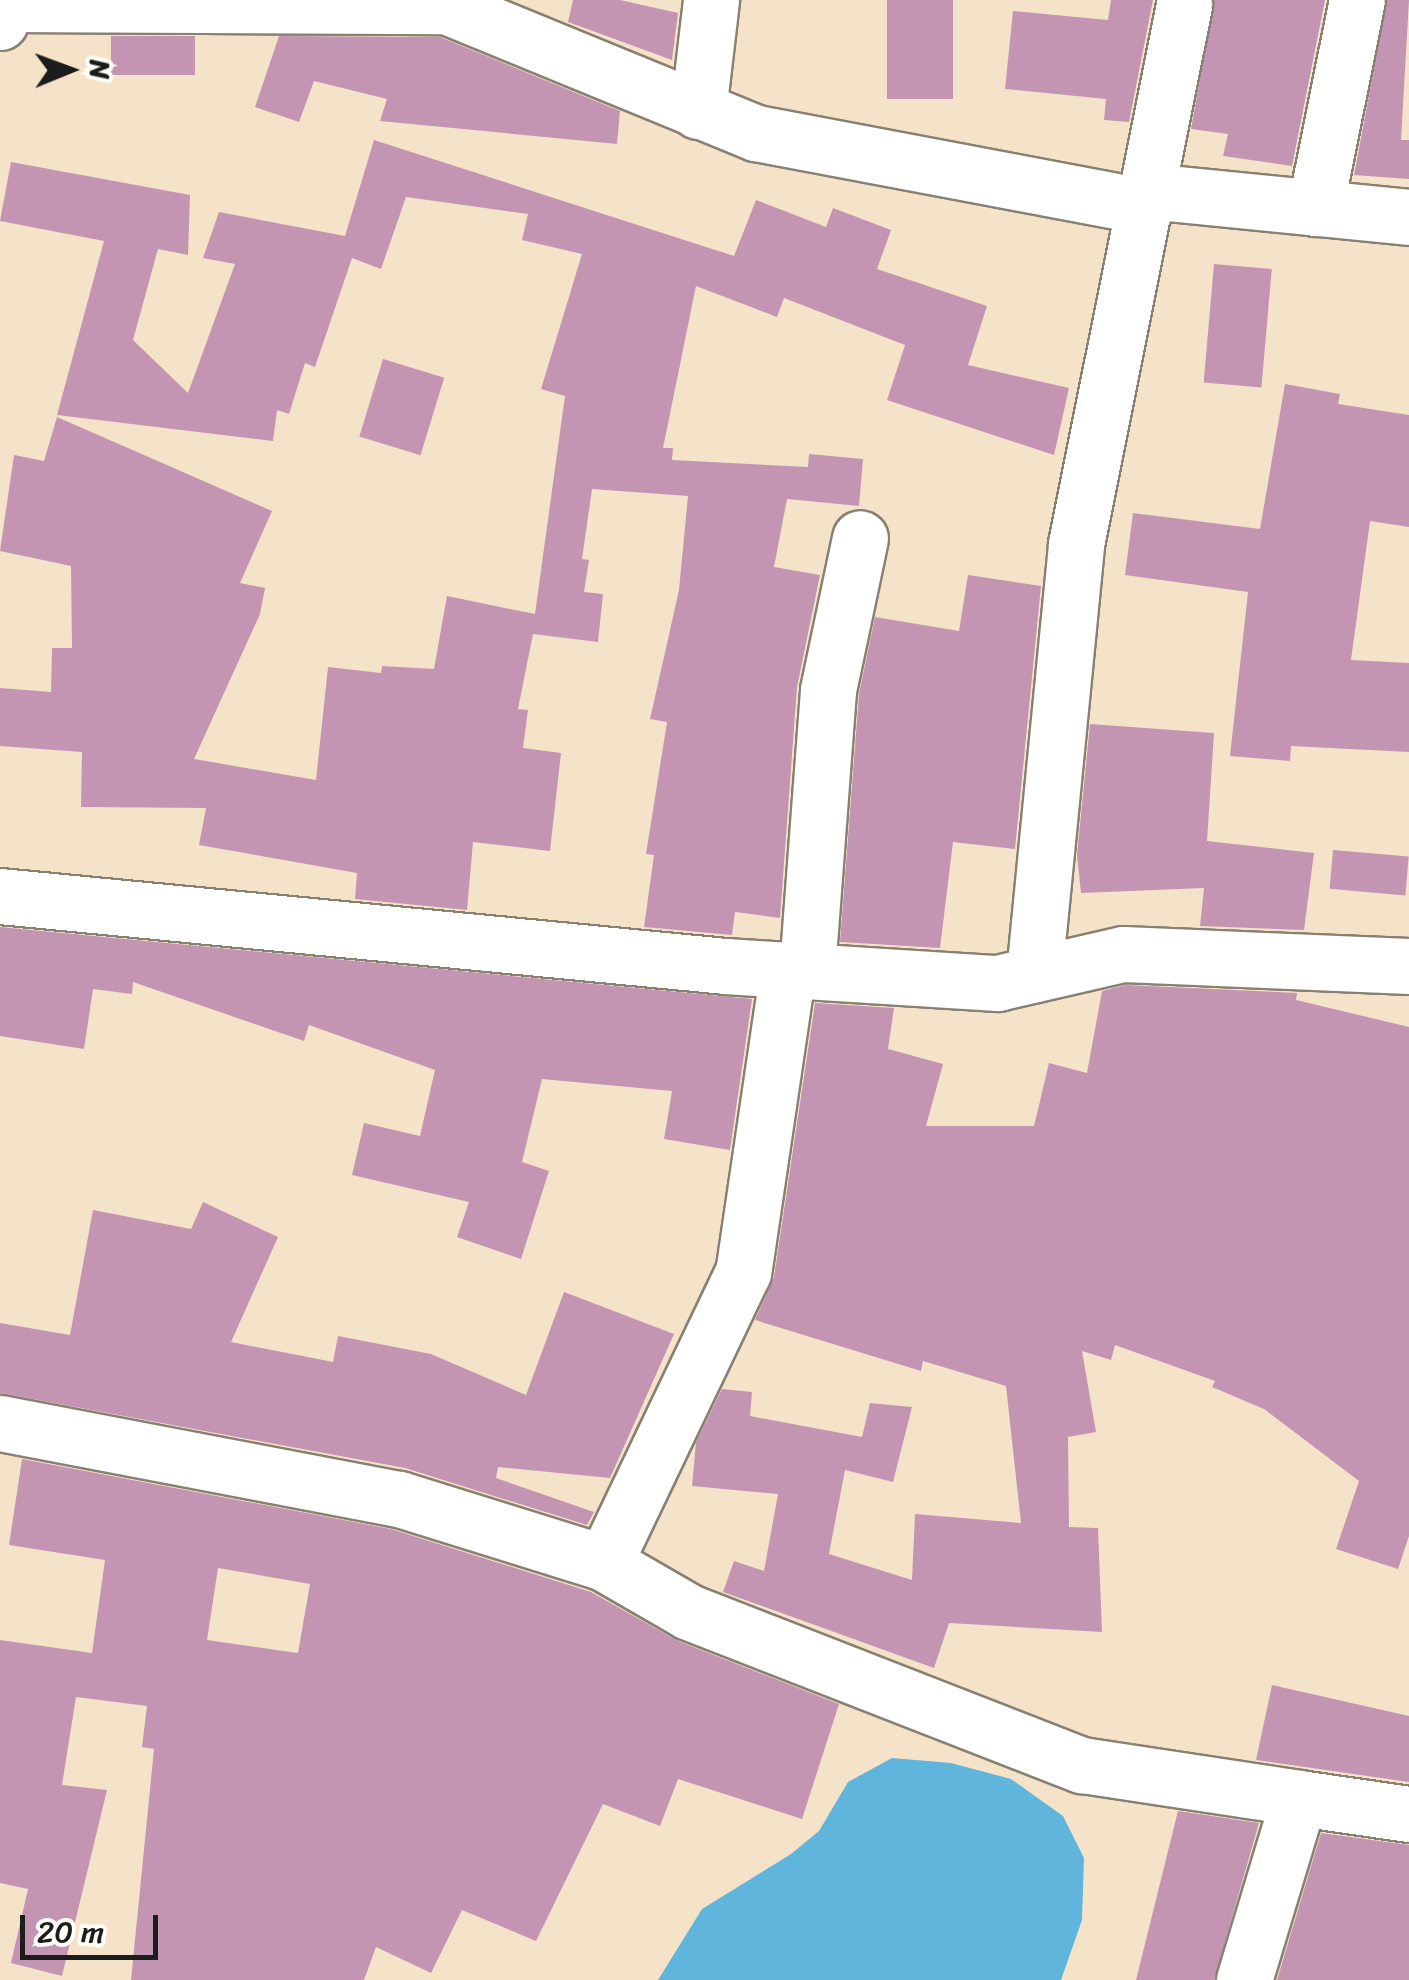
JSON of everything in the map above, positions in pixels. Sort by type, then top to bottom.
[{"type":"street","points":[[698,110],[711,0]]},
{"type":"street","points":[[1315,208],[1357,0]]},
{"type":"street","points":[[0,22],[6,4],[446,6],[756,133],[1147,199],[1409,217]]},
{"type":"street","points":[[1034,974],[1076,544],[1184,5]]},
{"type":"street","points":[[604,1563],[743,1272],[798,970],[828,690],[860,538]]},
{"type":"street","points":[[0,896],[798,970],[997,982],[1123,954],[1409,966]]},
{"type":"street","points":[[0,1424],[398,1499],[604,1563],[689,1612],[1082,1765],[1409,1814]]},
{"type":"street","points":[[1244,1980],[1300,1798]]},
{"type":"water","points":[[892,1758],[951,1763],[1011,1779],[1063,1816],[1084,1858],[1082,1920],[1061,1980],[658,1980],[702,1909],[791,1854],[819,1831],[848,1782]]},
{"type":"building","points":[[573,0],[620,0],[678,13],[672,60],[568,22]]},
{"type":"building","points":[[887,0],[953,0],[953,99],[887,99]]},
{"type":"building","points":[[1111,0],[1153,0],[1129,122],[1104,120],[1106,99],[1005,89],[1013,11],[1108,20]]},
{"type":"building","points":[[1214,0],[1325,0],[1292,166],[1223,156],[1228,134],[1191,129]]},
{"type":"building","points":[[1387,0],[1409,0],[1401,140],[1409,140],[1409,179],[1354,175]]},
{"type":"building","points":[[111,36],[195,36],[195,75],[111,75]]},
{"type":"building","points":[[279,36],[440,37],[620,111],[617,144],[380,121],[387,99],[314,81],[299,122],[255,107]]},
{"type":"building","points":[[374,140],[734,256],[756,200],[826,227],[833,208],[891,230],[877,269],[987,306],[968,365],[1069,388],[1054,455],[887,400],[905,345],[784,298],[777,317],[696,286],[663,448],[673,448],[672,460],[808,467],[809,454],[863,459],[859,506],[787,499],[774,567],[820,575],[797,687],[780,918],[735,912],[732,935],[644,927],[654,855],[646,854],[667,722],[650,719],[679,590],[688,496],[592,489],[582,559],[589,560],[584,592],[603,594],[598,642],[533,634],[518,709],[528,710],[523,748],[561,753],[550,851],[473,842],[467,910],[355,899],[357,873],[199,845],[206,808],[81,807],[82,752],[0,746],[0,688],[51,692],[52,648],[72,648],[71,566],[0,551],[14,455],[44,461],[57,417],[272,511],[240,583],[265,588],[260,614],[194,759],[316,780],[328,667],[381,673],[382,666],[434,669],[447,596],[535,614],[565,396],[541,389],[582,254],[522,240],[528,214],[406,197],[381,269],[352,258],[315,367],[305,363],[289,414],[277,410],[273,441],[57,415],[104,241],[0,221],[11,162],[190,195],[188,255],[158,249],[133,340],[188,393],[235,264],[203,258],[219,212],[345,236]]},
{"type":"building","points":[[1214,264],[1272,269],[1261,388],[1204,383]]},
{"type":"building","points":[[383,359],[444,378],[421,455],[359,436]]},
{"type":"building","points":[[1285,384],[1340,394],[1338,404],[1409,415],[1409,527],[1370,521],[1351,660],[1409,663],[1409,752],[1291,746],[1290,761],[1230,756],[1248,592],[1125,575],[1133,513],[1260,529]]},
{"type":"building","points":[[968,575],[1041,586],[1015,849],[953,842],[940,948],[840,942],[859,694],[875,617],[959,631]]},
{"type":"building","points":[[1090,724],[1214,733],[1207,841],[1314,853],[1304,930],[1200,926],[1204,888],[1081,893],[1077,855]]},
{"type":"building","points":[[1333,850],[1409,857],[1405,895],[1330,889]]},
{"type":"building","points":[[0,927],[752,999],[730,1150],[664,1139],[672,1091],[542,1079],[522,1162],[549,1171],[521,1259],[457,1237],[469,1202],[352,1175],[364,1123],[420,1136],[435,1070],[309,1025],[304,1041],[133,982],[132,994],[93,989],[84,1049],[0,1036]]},
{"type":"building","points":[[1126,985],[1297,993],[1296,1000],[1409,1027],[1409,1536],[1398,1569],[1336,1549],[1359,1481],[1264,1409],[1212,1387],[1215,1381],[1115,1345],[1111,1360],[1082,1351],[1096,1432],[1068,1437],[1069,1527],[1098,1528],[1102,1632],[949,1623],[934,1668],[723,1592],[734,1561],[764,1571],[778,1494],[692,1486],[696,1442],[722,1389],[752,1392],[750,1416],[862,1437],[870,1403],[912,1407],[893,1482],[845,1470],[829,1554],[912,1580],[915,1514],[1021,1523],[1006,1386],[923,1361],[921,1371],[755,1320],[774,1277],[815,1003],[894,1008],[888,1049],[943,1064],[926,1126],[1034,1126],[1049,1063],[1087,1073],[1102,991]]},
{"type":"building","points":[[203,1202],[278,1237],[231,1342],[333,1362],[338,1336],[431,1354],[526,1395],[564,1292],[674,1334],[610,1478],[498,1467],[496,1478],[594,1512],[587,1525],[405,1468],[0,1393],[0,1323],[70,1335],[93,1210],[191,1229]]},
{"type":"building","points":[[22,1459],[391,1529],[591,1592],[678,1641],[839,1704],[802,1819],[678,1779],[660,1826],[603,1804],[536,1941],[462,1910],[431,1973],[376,1947],[364,1980],[131,1980],[154,1749],[142,1747],[147,1706],[76,1697],[62,1785],[107,1790],[62,1976],[11,1963],[28,1889],[0,1883],[0,1640],[92,1653],[105,1560],[9,1545]],"holes":[[[218,1568],[310,1584],[298,1653],[207,1640]]]},
{"type":"building","points":[[1272,1685],[1409,1716],[1409,1782],[1256,1760]]},
{"type":"building","points":[[1178,1811],[1259,1823],[1214,1980],[1136,1980]]},
{"type":"building","points":[[1321,1833],[1409,1845],[1409,1980],[1277,1980]]}]
